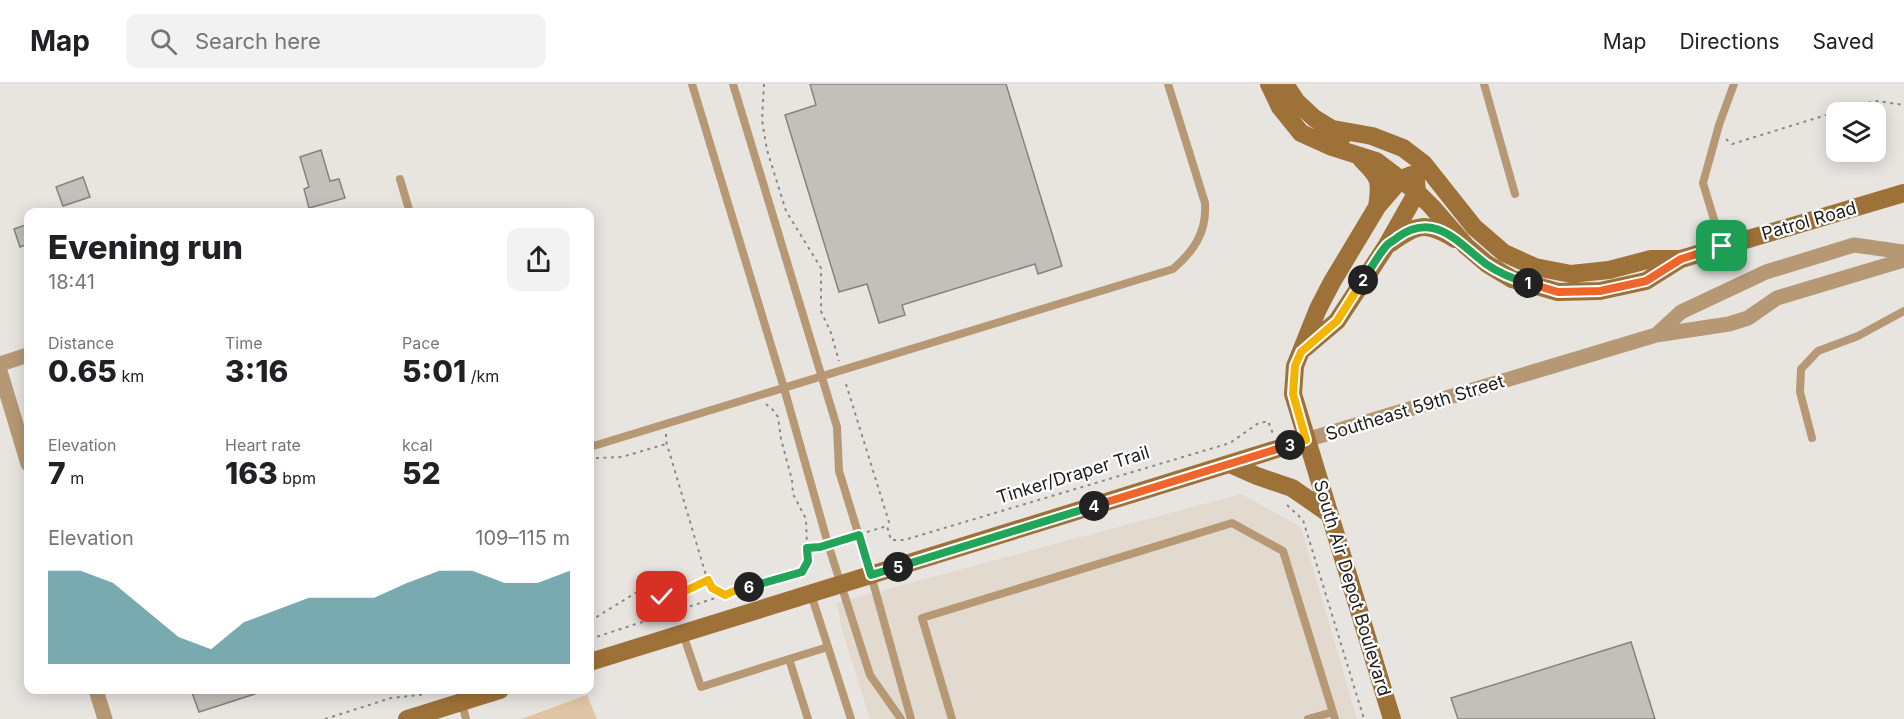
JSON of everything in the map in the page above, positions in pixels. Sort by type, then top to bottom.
[{"type":"main road","points":[[1269,84],[1280,106],[1301,133],[1332,147],[1377,161],[1472,223]]},
{"type":"main road","points":[[1285,84],[1296,101],[1314,118],[1344,138],[1372,147],[1398,160],[1411,182]]},
{"type":"main road","points":[[1333,129],[1372,136],[1403,148],[1424,164],[1472,223]]},
{"type":"main road","points":[[1355,153],[1375,173],[1380,187],[1377,207]]},
{"type":"main road","points":[[1301,352],[1337,321],[1387,245],[1411,182]]},
{"type":"main road","name":"Patrol Road","points":[[1411,182],[1466,246],[1487,264],[1512,279],[1558,292],[1600,291],[1646,281],[1681,259],[1904,193]]},
{"type":"main road","name":"South Air Depot Boulevard","points":[[1392,719],[1293,394],[1295,366],[1318,309],[1377,207],[1411,182]]},
{"type":"main road","name":"Patrol Road","points":[[1472,223],[1504,253],[1535,267],[1571,274],[1609,270],[1652,259],[1681,259]]},
{"type":"main road","points":[[1387,245],[1409,230],[1424,226],[1438,228],[1466,246]]},
{"type":"main road","name":"Southeast 59th Street","points":[[594,661],[1306,440]]},
{"type":"main road","points":[[1230,464],[1292,488],[1328,513]]},
{"type":"main road","points":[[407,719],[464,711],[493,694]]},
{"type":"street","name":"Southeast 59th Street","points":[[1656,335],[1681,312],[1766,272],[1854,244],[1904,252]]},
{"type":"street","name":"Southeast 59th Street","points":[[1306,440],[1656,335],[1729,324],[1748,318],[1777,298],[1904,260]]},
{"type":"street","points":[[0,364],[24,356]]},
{"type":"street","points":[[0,371],[24,451]]},
{"type":"street","points":[[97,694],[105,719]]},
{"type":"lane","points":[[692,84],[784,387],[828,544],[870,675],[901,719]]},
{"type":"lane","points":[[733,84],[837,427],[839,471],[911,719]]},
{"type":"lane","points":[[594,446],[1173,269],[1189,255],[1202,233],[1206,215],[1205,203],[1168,84]]},
{"type":"lane","points":[[1484,84],[1515,194]]},
{"type":"lane","points":[[1722,246],[1703,183],[1719,125],[1734,84]]},
{"type":"lane","points":[[400,179],[409,208]]},
{"type":"lane","points":[[1812,438],[1800,393],[1801,369],[1818,351],[1858,336],[1904,311]]},
{"type":"lane","points":[[952,719],[922,618],[1232,523],[1283,551],[1334,716],[1308,719]]},
{"type":"lane","points":[[812,594],[851,719]]},
{"type":"lane","points":[[683,633],[701,687],[828,647]]},
{"type":"lane","points":[[789,659],[808,719]]},
{"type":"path","points":[[764,84],[762,120],[767,150],[786,211],[821,268],[821,311],[831,333],[839,361]]},
{"type":"path","points":[[1726,139],[1732,144],[1877,101],[1904,105]]},
{"type":"path","points":[[846,384],[890,522],[887,526],[859,535]]},
{"type":"path","points":[[594,638],[737,591],[745,586],[751,587],[802,572],[808,561],[806,519],[794,494],[778,417],[770,407],[761,404]]},
{"type":"path","name":"Tinker/Draper Trail","points":[[887,526],[891,540],[904,540],[1230,443],[1257,424],[1268,421],[1277,449]]},
{"type":"path","points":[[669,432],[665,437],[666,444],[708,580],[712,588],[725,595]]},
{"type":"path","points":[[594,460],[597,458],[622,458],[666,444]]},
{"type":"path","points":[[1287,505],[1303,520],[1364,719]]},
{"type":"path","points":[[807,548],[828,544]]},
{"type":"path","points":[[594,619],[637,592],[672,597],[708,580]]},
{"type":"path","points":[[325,719],[391,698],[423,694]]},
{"type":"shaded area","points":[[1241,494],[1301,527],[1357,719],[870,719],[844,637],[836,603]]},
{"type":"shaded area","points":[[587,695],[597,719],[521,719]]},
{"type":"building","points":[[810,84],[1006,84],[1062,266],[1038,274],[1035,264],[902,305],[905,315],[879,323],[867,284],[839,292],[785,115],[816,105]]},
{"type":"building","points":[[321,150],[330,181],[339,179],[345,198],[309,208],[304,189],[309,187],[300,157]]},
{"type":"building","points":[[83,177],[90,197],[63,206],[56,187]]},
{"type":"building","points":[[24,225],[24,246],[20,247],[14,229]]},
{"type":"building","points":[[1631,642],[1655,719],[1458,719],[1451,698]]},
{"type":"building","points":[[192,694],[255,694],[199,712]]},
{"type":"route","points":[[662,597],[672,597],[708,580],[712,588],[725,595],[745,586],[751,587],[802,572],[808,561],[807,548],[820,547],[859,535],[871,575],[1306,440],[1293,394],[1295,366],[1301,352],[1337,321],[1387,245],[1409,230],[1424,226],[1438,228],[1466,246],[1487,264],[1512,279],[1558,292],[1600,291],[1646,281],[1681,259],[1722,246]]}]
